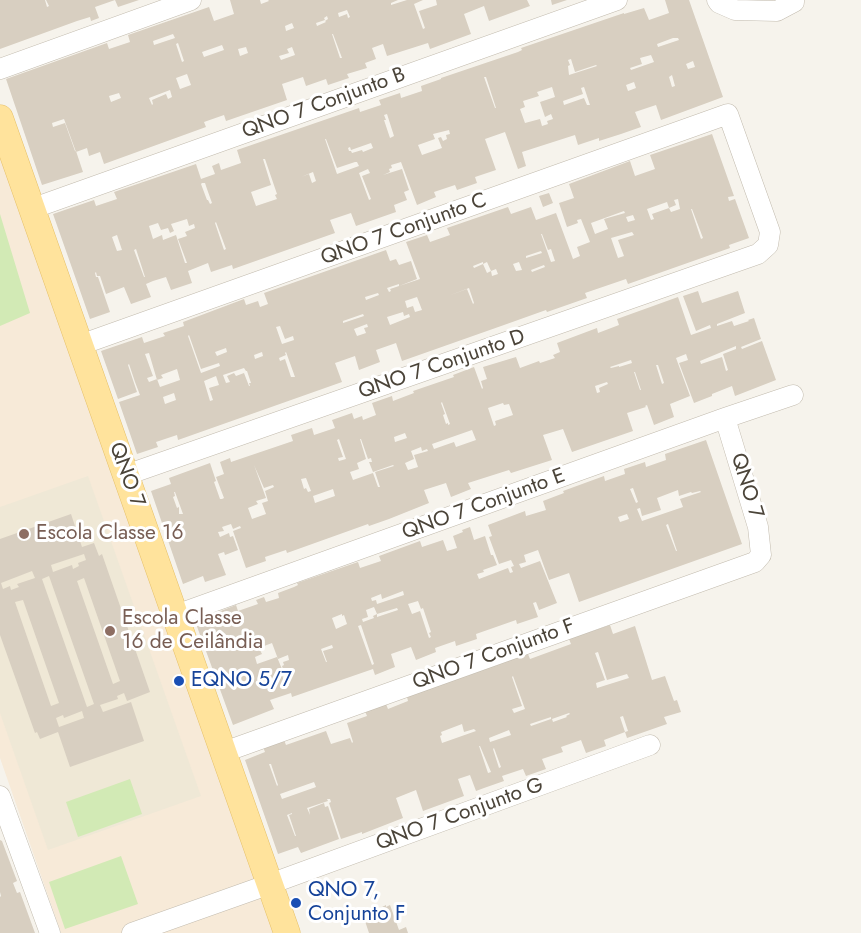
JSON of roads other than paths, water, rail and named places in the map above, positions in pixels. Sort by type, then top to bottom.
[{"type":"main road","name":"QNO 7","points":[[0,118],[287,933]]},
{"type":"street","points":[[0,69],[191,0]]},
{"type":"street","name":"QNO 7 Conjunto B","points":[[31,209],[617,0]]},
{"type":"street","points":[[717,0],[735,10],[777,11],[794,0]]},
{"type":"street","name":"QNO 7 Conjunto C","points":[[80,345],[728,114],[770,232],[768,246],[758,254]]},
{"type":"street","name":"QNO 7 Conjunto D","points":[[126,475],[758,254]]},
{"type":"street","name":"QNO 7 Conjunto E","points":[[176,615],[793,395]]},
{"type":"street","name":"QNO 7","points":[[724,418],[759,527],[761,555]]},
{"type":"street","name":"QNO 7 Conjunto F","points":[[224,752],[755,562],[761,555]]},
{"type":"street","name":"QNO 7 Conjunto G","points":[[270,884],[650,745]]},
{"type":"street","points":[[0,796],[5,826],[50,933]]},
{"type":"street","points":[[132,933],[270,884]]},
{"type":"place","name":"Escola Classe 16","points":[[24,534]]},
{"type":"place","name":"Escola Classe 16 de Ceilândia","points":[[110,631]]},
{"type":"place","name":"EQNO 5/7","points":[[179,681]]},
{"type":"place","name":"QNO 7, Conjunto F","points":[[296,903]]}]
